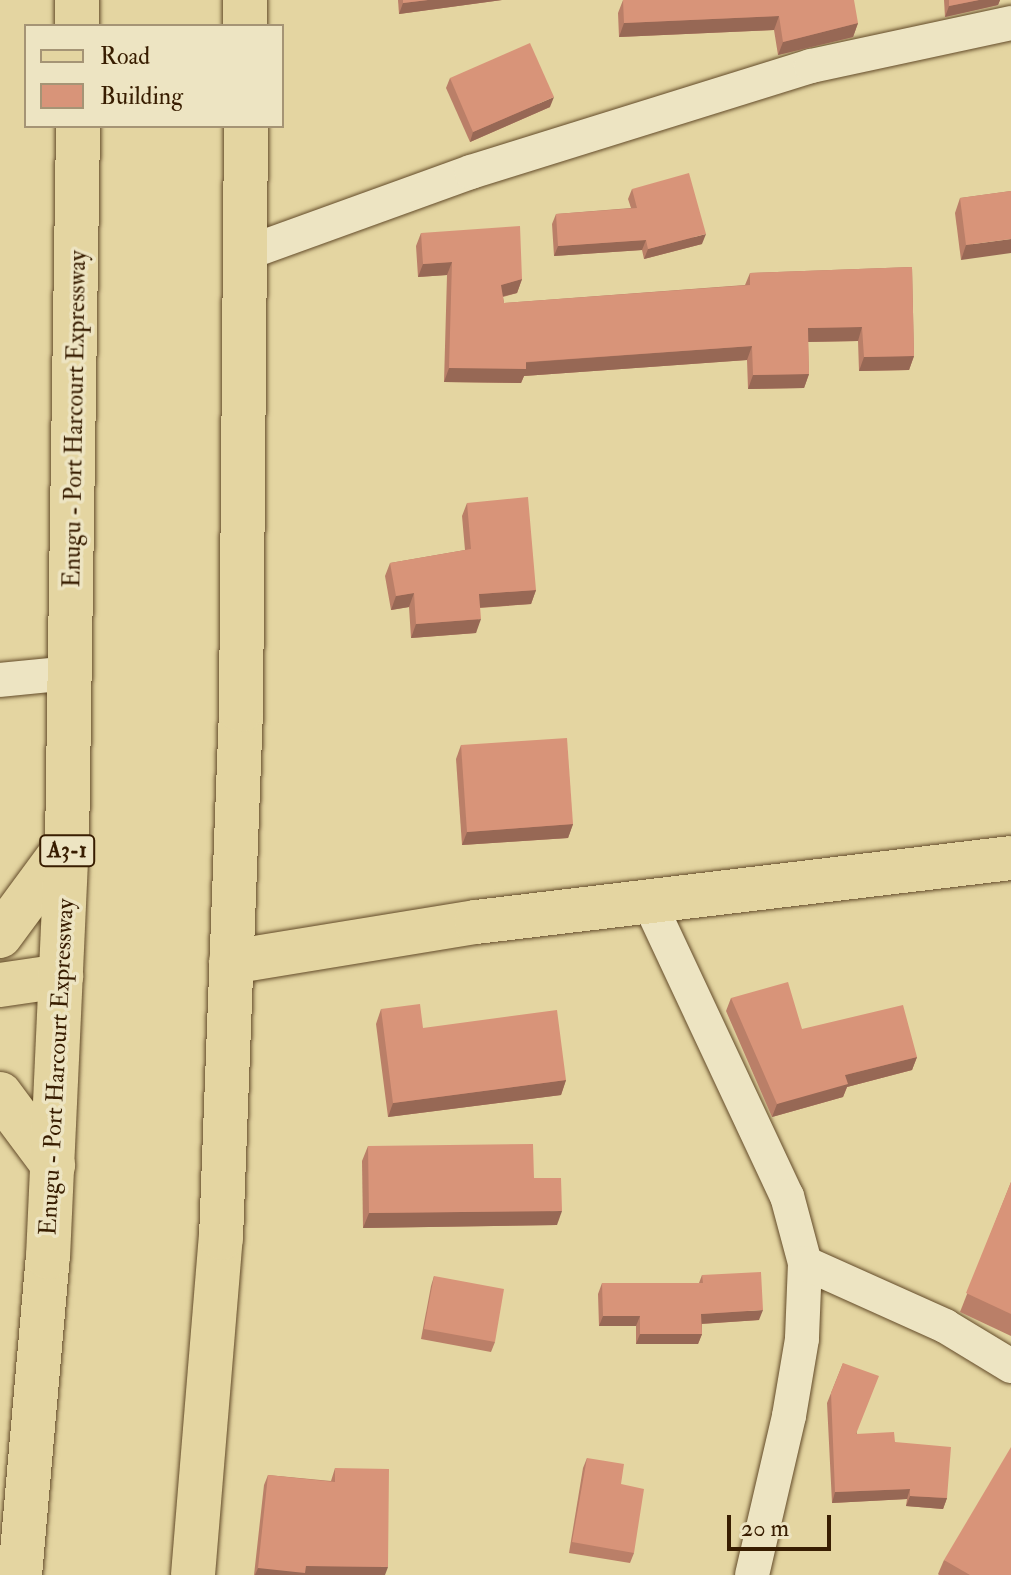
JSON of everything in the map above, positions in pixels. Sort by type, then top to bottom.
[{"type":"main road","points":[[77,0],[77,24]]},
{"type":"main road","points":[[245,0],[245,24]]},
{"type":"main road","name":"Enugu - Port Harcourt Expressway","points":[[20,1575],[53,1165],[67,845],[78,128]]},
{"type":"main road","points":[[193,1575],[221,1238],[246,527],[246,128]]},
{"type":"main road","points":[[0,936],[67,845]]},
{"type":"main road","points":[[231,962],[476,922],[1011,858]]},
{"type":"main road","points":[[0,985],[61,976]]},
{"type":"main road","points":[[0,1094],[53,1165]]},
{"type":"street","points":[[247,253],[441,182],[811,66],[1011,23]]},
{"type":"street","points":[[0,680],[70,673]]},
{"type":"street","points":[[649,902],[787,1196],[805,1263],[802,1339],[789,1416],[752,1575]]},
{"type":"street","points":[[805,1263],[945,1326],[1011,1366]]},
{"type":"building","points":[[623,0],[854,0],[858,23],[783,42],[779,16],[624,23]]},
{"type":"building","points":[[949,0],[979,0],[949,6]]},
{"type":"building","points":[[530,43],[554,97],[473,132],[450,78]]},
{"type":"building","points":[[689,173],[706,234],[648,249],[646,240],[558,246],[556,214],[637,208],[632,189]]},
{"type":"building","points":[[1011,191],[1011,239],[966,245],[960,198]]},
{"type":"building","points":[[520,226],[522,279],[501,285],[504,303],[750,285],[750,273],[912,267],[914,356],[864,357],[862,327],[808,328],[809,374],[753,375],[752,346],[526,362],[526,369],[449,368],[452,262],[423,264],[421,233]]},
{"type":"building","points":[[528,497],[536,590],[479,594],[481,619],[416,624],[414,593],[396,596],[390,563],[471,549],[467,503]]},
{"type":"building","points":[[567,738],[573,824],[467,832],[461,745]]},
{"type":"building","points":[[788,982],[802,1029],[903,1005],[917,1057],[845,1075],[848,1084],[777,1104],[731,998]]},
{"type":"building","points":[[420,1004],[423,1028],[557,1010],[566,1080],[393,1103],[381,1009]]},
{"type":"building","points":[[533,1144],[534,1178],[561,1178],[562,1211],[369,1213],[368,1146]]},
{"type":"building","points":[[1011,1182],[1011,1314],[966,1293]]},
{"type":"building","points":[[761,1272],[763,1310],[701,1314],[702,1334],[640,1334],[640,1316],[603,1316],[602,1283],[703,1283],[702,1275]]},
{"type":"building","points":[[434,1276],[504,1289],[495,1342],[424,1329]]},
{"type":"building","points":[[843,1363],[879,1376],[856,1434],[894,1432],[895,1442],[951,1447],[947,1498],[910,1496],[910,1489],[835,1492],[831,1393]]},
{"type":"building","points":[[1011,1447],[1011,1575],[970,1575],[944,1560]]},
{"type":"building","points":[[587,1458],[624,1464],[621,1484],[644,1489],[634,1553],[572,1542]]},
{"type":"building","points":[[335,1468],[389,1469],[388,1567],[306,1566],[305,1573],[258,1568],[268,1475],[335,1482]]}]
